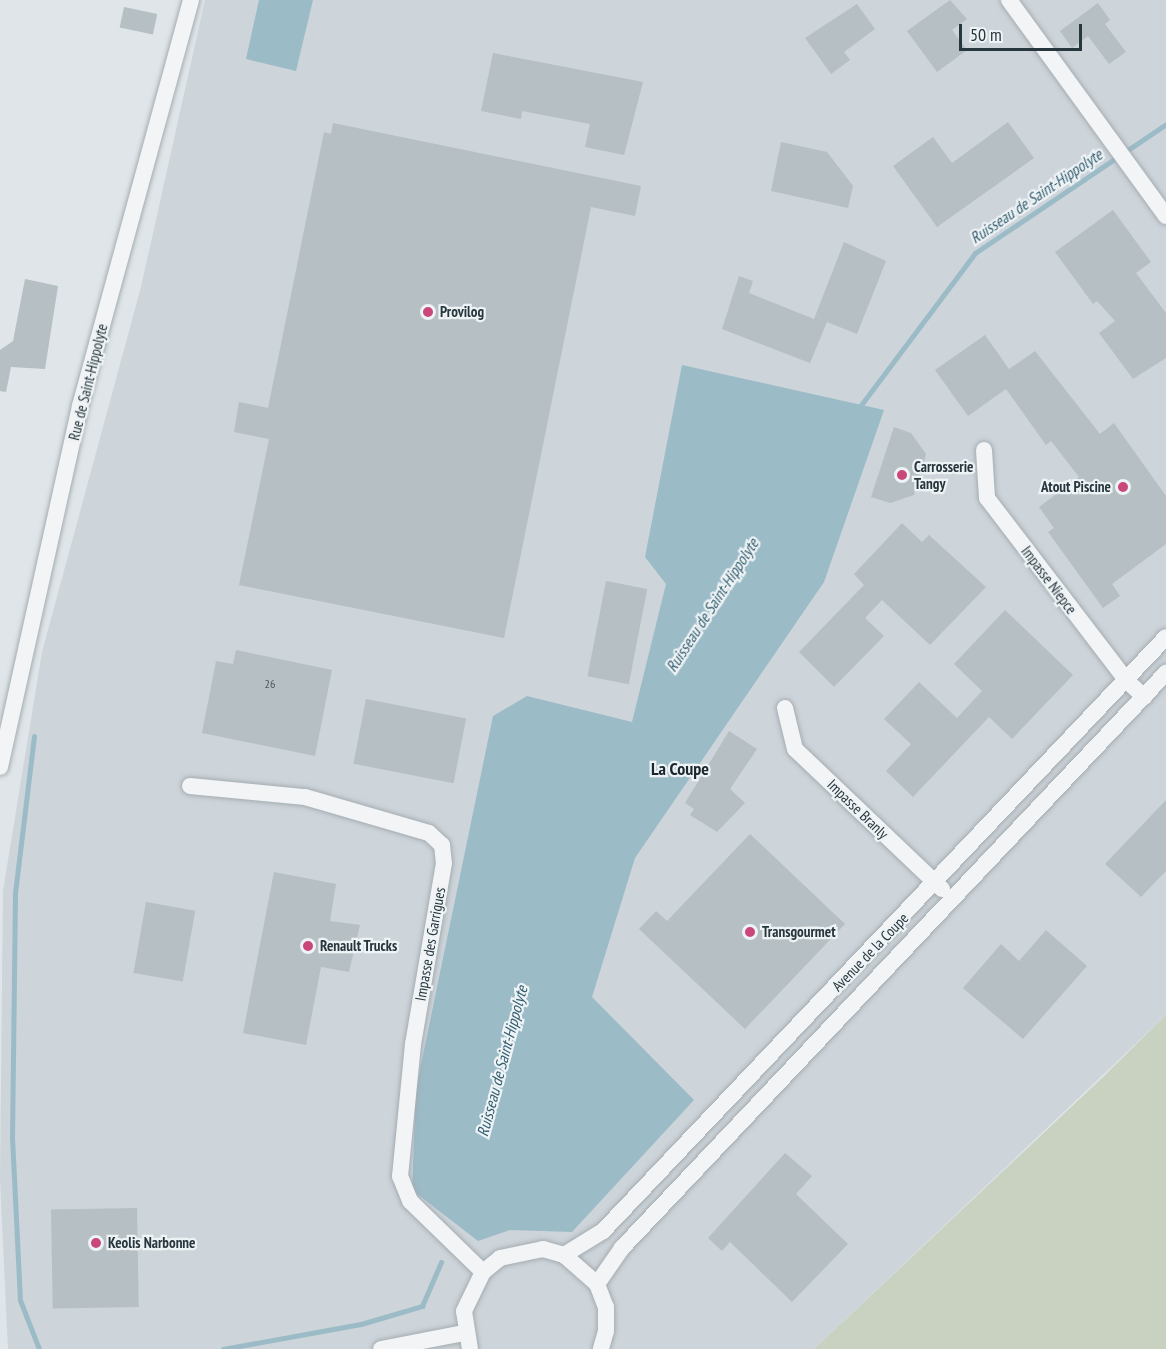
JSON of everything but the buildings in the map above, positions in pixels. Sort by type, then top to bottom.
[{"type":"street","name":"Rue de Saint-Hippolyte","points":[[0,768],[80,406],[191,0]]},
{"type":"street","points":[[1009,0],[1166,216]]},
{"type":"street","name":"Impasse Niepce","points":[[984,450],[987,498],[1126,680],[1144,697]]},
{"type":"street","name":"Avenue de la Coupe","points":[[564,1255],[603,1231],[935,884],[1166,637]]},
{"type":"street","name":"Avenue de la Coupe","points":[[597,1284],[622,1248],[1166,673]]},
{"type":"street","name":"Impasse Branly","points":[[785,708],[795,749],[952,898]]},
{"type":"street","name":"Impasse des Garrigues","points":[[190,786],[306,797],[429,833],[442,845],[444,863],[413,1044],[400,1176],[410,1201],[483,1272]]},
{"type":"street","points":[[381,1349],[467,1341],[471,1290],[483,1272],[521,1251],[564,1255],[597,1284],[606,1307],[600,1349]]},
{"type":"shaded area","points":[[205,0],[1166,0],[1166,1015],[814,1349],[8,1349],[0,1180],[3,891],[42,652],[141,287]]},
{"type":"green space","points":[[1166,1015],[1166,1349],[814,1349],[1102,1078]]},
{"type":"water","points":[[259,0],[313,0],[296,71],[246,59]]},
{"type":"water","points":[[682,365],[884,410],[824,582],[635,858],[592,997],[694,1100],[572,1232],[510,1230],[478,1241],[412,1190],[416,1089],[493,716],[527,696],[632,722],[666,584],[645,557]]},
{"type":"waterway","name":"Ruisseau de Saint-Hippolyte","points":[[858,409],[975,253],[1166,124]]},
{"type":"waterway","points":[[34,736],[15,894],[12,1137],[20,1300],[39,1349]]},
{"type":"waterway","points":[[223,1349],[361,1324],[422,1306],[441,1262]]},
{"type":"place","name":"Provilog","points":[[428,312]]},
{"type":"place","name":"Carrosserie Tangy","points":[[902,475]]},
{"type":"place","name":"Atout Piscine","points":[[1123,487]]},
{"type":"place","name":"Transgourmet","points":[[750,932]]},
{"type":"place","name":"Renault Trucks","points":[[308,946]]},
{"type":"place","name":"Keolis Narbonne","points":[[96,1243]]},
{"type":"district","name":"La Coupe","points":[[680,769]]}]
